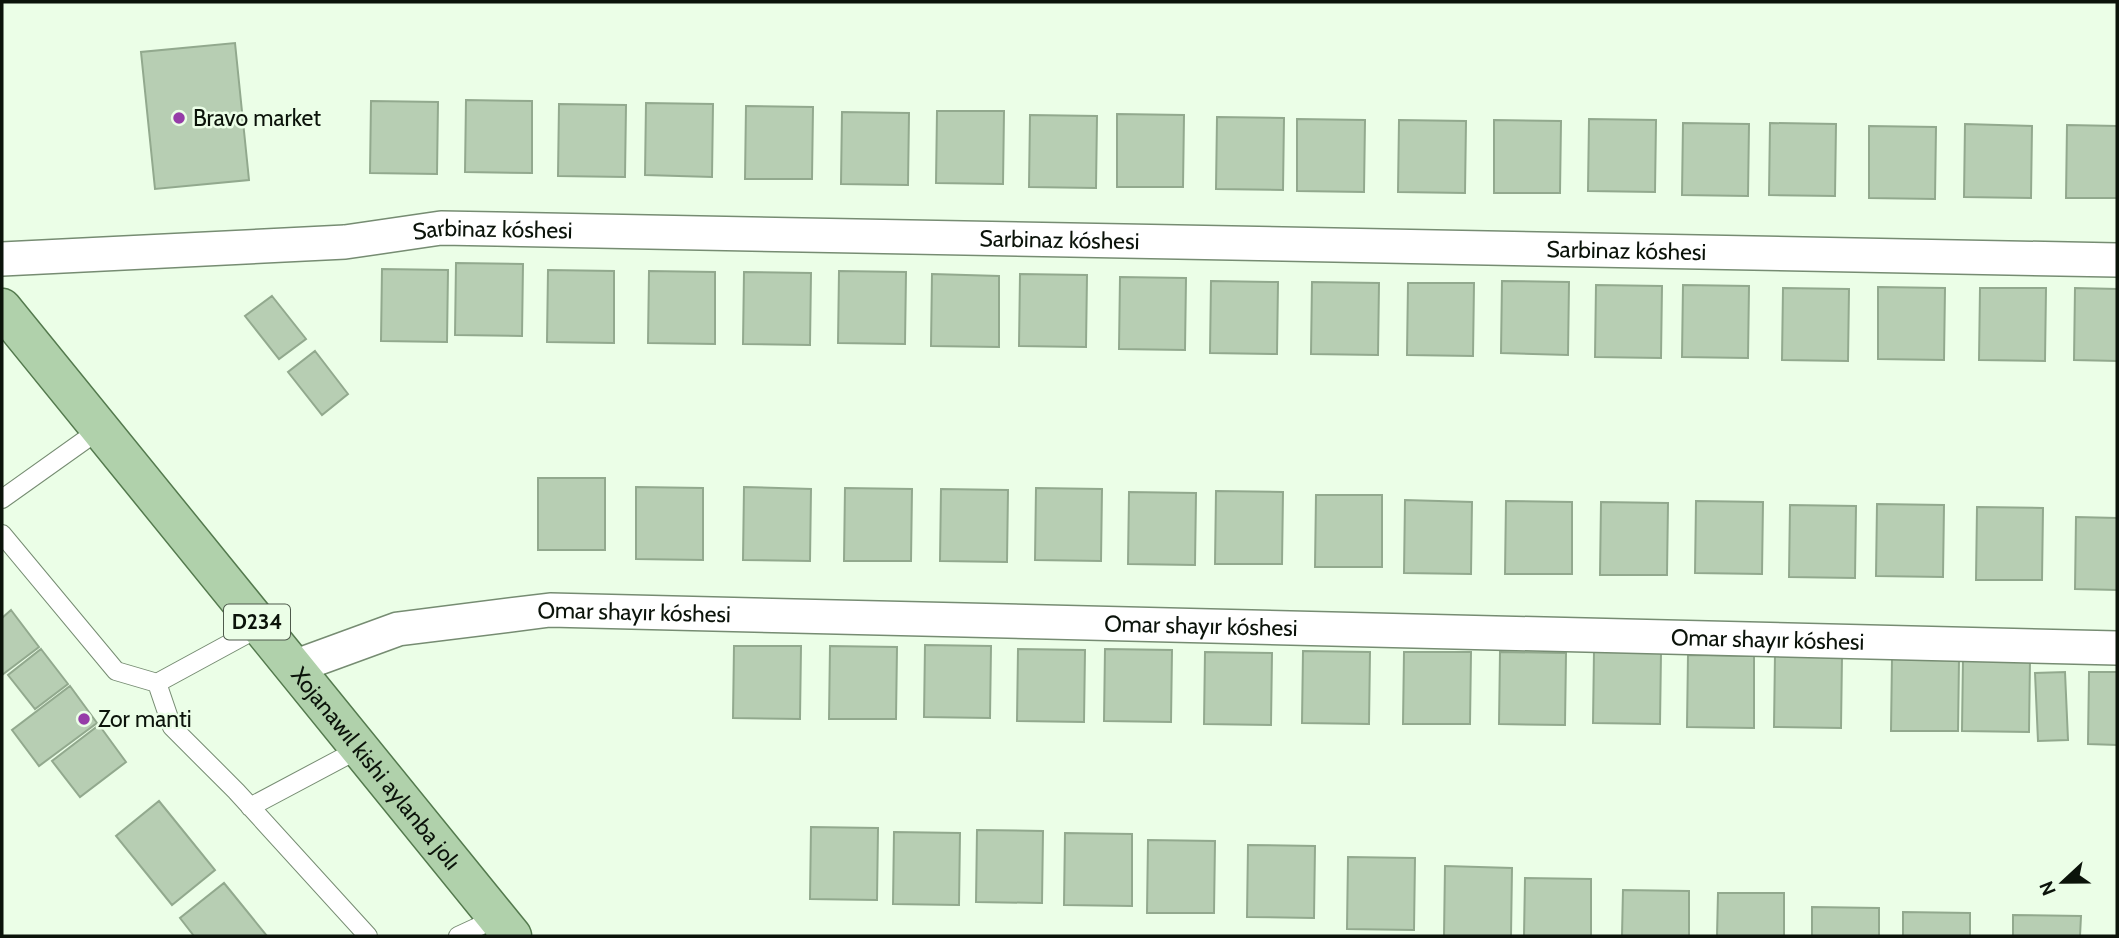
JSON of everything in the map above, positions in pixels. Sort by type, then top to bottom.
[{"type":"main road","name":"Xojanawıl kishi aylanba jolı","points":[[2,308],[504,927]]},
{"type":"street","name":"Sarbinaz kóshesi","points":[[2,259],[345,242],[441,228],[2117,260]]},
{"type":"street","name":"Omar shayır kóshesi","points":[[294,667],[398,629],[551,610],[2117,648]]},
{"type":"lane","points":[[2,499],[99,430]]},
{"type":"lane","points":[[2,534],[116,671],[157,683],[260,627]]},
{"type":"lane","points":[[157,683],[172,727],[250,807],[368,936]]},
{"type":"lane","points":[[250,807],[359,748]]},
{"type":"lane","points":[[458,936],[504,927]]},
{"type":"building","points":[[235,43],[249,180],[155,189],[141,52]]},
{"type":"building","points":[[466,100],[532,101],[532,173],[465,172]]},
{"type":"building","points":[[371,101],[438,102],[437,174],[370,173]]},
{"type":"building","points":[[646,103],[713,104],[712,177],[645,175]]},
{"type":"building","points":[[559,104],[626,105],[625,177],[558,176]]},
{"type":"building","points":[[746,106],[813,107],[812,179],[745,179]]},
{"type":"building","points":[[937,111],[1004,111],[1003,184],[936,183]]},
{"type":"building","points":[[842,112],[909,113],[908,185],[841,184]]},
{"type":"building","points":[[1117,114],[1184,115],[1183,187],[1117,187]]},
{"type":"building","points":[[1030,115],[1097,116],[1096,188],[1029,187]]},
{"type":"building","points":[[1217,117],[1284,118],[1283,190],[1216,189]]},
{"type":"building","points":[[1297,119],[1365,120],[1364,192],[1297,191]]},
{"type":"building","points":[[1589,119],[1656,120],[1655,192],[1588,191]]},
{"type":"building","points":[[1399,120],[1466,121],[1465,193],[1398,192]]},
{"type":"building","points":[[1494,120],[1561,121],[1560,193],[1494,193]]},
{"type":"building","points":[[1683,123],[1749,124],[1748,196],[1682,195]]},
{"type":"building","points":[[1770,123],[1836,124],[1835,196],[1769,195]]},
{"type":"building","points":[[1965,124],[2032,126],[2031,198],[1964,197]]},
{"type":"building","points":[[2067,125],[2117,126],[2117,198],[2066,198]]},
{"type":"building","points":[[1869,126],[1936,127],[1935,199],[1869,198]]},
{"type":"building","points":[[456,263],[523,264],[522,336],[455,335]]},
{"type":"building","points":[[382,269],[448,270],[447,342],[381,341]]},
{"type":"building","points":[[548,270],[614,271],[614,343],[547,342]]},
{"type":"building","points":[[649,271],[715,272],[715,344],[648,343]]},
{"type":"building","points":[[839,271],[906,272],[905,344],[838,343]]},
{"type":"building","points":[[744,272],[811,273],[810,345],[743,344]]},
{"type":"building","points":[[932,274],[999,276],[999,347],[931,346]]},
{"type":"building","points":[[1020,274],[1087,275],[1086,347],[1019,346]]},
{"type":"building","points":[[1120,277],[1186,278],[1185,350],[1119,349]]},
{"type":"building","points":[[1211,281],[1278,282],[1277,354],[1210,353]]},
{"type":"building","points":[[1502,281],[1569,282],[1568,355],[1501,353]]},
{"type":"building","points":[[1312,282],[1379,283],[1378,355],[1311,354]]},
{"type":"building","points":[[1408,283],[1474,283],[1473,356],[1407,355]]},
{"type":"building","points":[[1596,285],[1662,286],[1661,358],[1595,357]]},
{"type":"building","points":[[1683,285],[1749,286],[1748,358],[1682,357]]},
{"type":"building","points":[[1878,287],[1945,288],[1944,360],[1878,359]]},
{"type":"building","points":[[1783,288],[1849,289],[1848,361],[1782,360]]},
{"type":"building","points":[[1980,288],[2046,288],[2045,361],[1979,360]]},
{"type":"building","points":[[2075,288],[2117,289],[2117,361],[2074,360]]},
{"type":"building","points":[[272,296],[306,339],[279,359],[245,316]]},
{"type":"building","points":[[315,351],[348,394],[322,415],[288,372]]},
{"type":"building","points":[[538,478],[605,478],[605,550],[538,550]]},
{"type":"building","points":[[636,487],[703,488],[703,560],[636,559]]},
{"type":"building","points":[[744,487],[811,489],[810,561],[743,560]]},
{"type":"building","points":[[845,488],[912,489],[911,561],[844,561]]},
{"type":"building","points":[[1036,488],[1102,489],[1101,561],[1035,560]]},
{"type":"building","points":[[941,489],[1008,490],[1007,562],[940,561]]},
{"type":"building","points":[[1216,491],[1283,492],[1282,564],[1215,564]]},
{"type":"building","points":[[1129,492],[1196,493],[1195,565],[1128,564]]},
{"type":"building","points":[[1316,495],[1382,495],[1382,567],[1315,567]]},
{"type":"building","points":[[1405,500],[1472,502],[1471,574],[1404,573]]},
{"type":"building","points":[[1506,501],[1572,502],[1572,574],[1505,574]]},
{"type":"building","points":[[1696,501],[1763,502],[1762,574],[1695,573]]},
{"type":"building","points":[[1601,502],[1668,503],[1667,575],[1600,575]]},
{"type":"building","points":[[1877,504],[1944,505],[1943,577],[1876,576]]},
{"type":"building","points":[[1790,505],[1856,506],[1855,578],[1789,577]]},
{"type":"building","points":[[1977,507],[2043,508],[2042,580],[1976,580]]},
{"type":"building","points":[[2076,517],[2117,518],[2117,590],[2075,589]]},
{"type":"building","points":[[11,610],[39,647],[2,675],[2,618]]},
{"type":"building","points":[[925,645],[991,646],[990,718],[924,717]]},
{"type":"building","points":[[734,646],[801,646],[800,719],[733,718]]},
{"type":"building","points":[[830,646],[897,647],[896,719],[829,719]]},
{"type":"building","points":[[41,649],[68,684],[35,709],[8,675]]},
{"type":"building","points":[[1018,649],[1085,650],[1084,722],[1017,721]]},
{"type":"building","points":[[1105,649],[1172,650],[1171,722],[1104,721]]},
{"type":"building","points":[[1303,651],[1370,652],[1369,724],[1302,723]]},
{"type":"building","points":[[1594,651],[1661,652],[1660,724],[1593,723]]},
{"type":"building","points":[[1205,652],[1272,653],[1271,725],[1204,724]]},
{"type":"building","points":[[1404,652],[1471,652],[1470,724],[1403,724]]},
{"type":"building","points":[[1500,652],[1566,653],[1565,725],[1499,724]]},
{"type":"building","points":[[1775,654],[1842,656],[1841,728],[1774,727]]},
{"type":"building","points":[[1688,655],[1754,656],[1754,728],[1687,727]]},
{"type":"building","points":[[1892,659],[1959,659],[1958,731],[1891,731]]},
{"type":"building","points":[[1963,659],[2030,660],[2029,732],[1962,731]]},
{"type":"building","points":[[2065,672],[2068,740],[2038,741],[2035,673]]},
{"type":"building","points":[[2089,672],[2117,672],[2117,745],[2088,744]]},
{"type":"building","points":[[70,686],[97,723],[39,766],[12,730]]},
{"type":"building","points":[[99,725],[126,762],[80,797],[52,761]]},
{"type":"building","points":[[159,801],[215,870],[172,905],[116,836]]},
{"type":"building","points":[[811,827],[878,828],[877,900],[810,899]]},
{"type":"building","points":[[977,830],[1043,831],[1042,903],[976,902]]},
{"type":"building","points":[[894,832],[960,833],[959,905],[893,904]]},
{"type":"building","points":[[1065,833],[1132,834],[1132,906],[1064,905]]},
{"type":"building","points":[[1148,840],[1215,841],[1214,913],[1147,913]]},
{"type":"building","points":[[1248,845],[1315,846],[1314,918],[1247,917]]},
{"type":"building","points":[[1348,857],[1415,858],[1414,930],[1347,929]]},
{"type":"building","points":[[1445,866],[1512,868],[1511,936],[1444,936]]},
{"type":"building","points":[[1525,878],[1591,879],[1591,936],[1524,936]]},
{"type":"building","points":[[224,883],[267,936],[194,936],[180,918]]},
{"type":"building","points":[[1623,890],[1689,891],[1689,936],[1622,936]]},
{"type":"building","points":[[1718,893],[1784,893],[1784,936],[1717,936]]},
{"type":"building","points":[[1812,907],[1879,908],[1879,936],[1812,936]]},
{"type":"building","points":[[1903,912],[1970,913],[1970,936],[1903,936]]},
{"type":"building","points":[[2013,915],[2081,916],[2080,936],[2013,936]]},
{"type":"place","name":"Bravo market","points":[[179,118]]},
{"type":"place","name":"Zor manti","points":[[84,719]]}]
